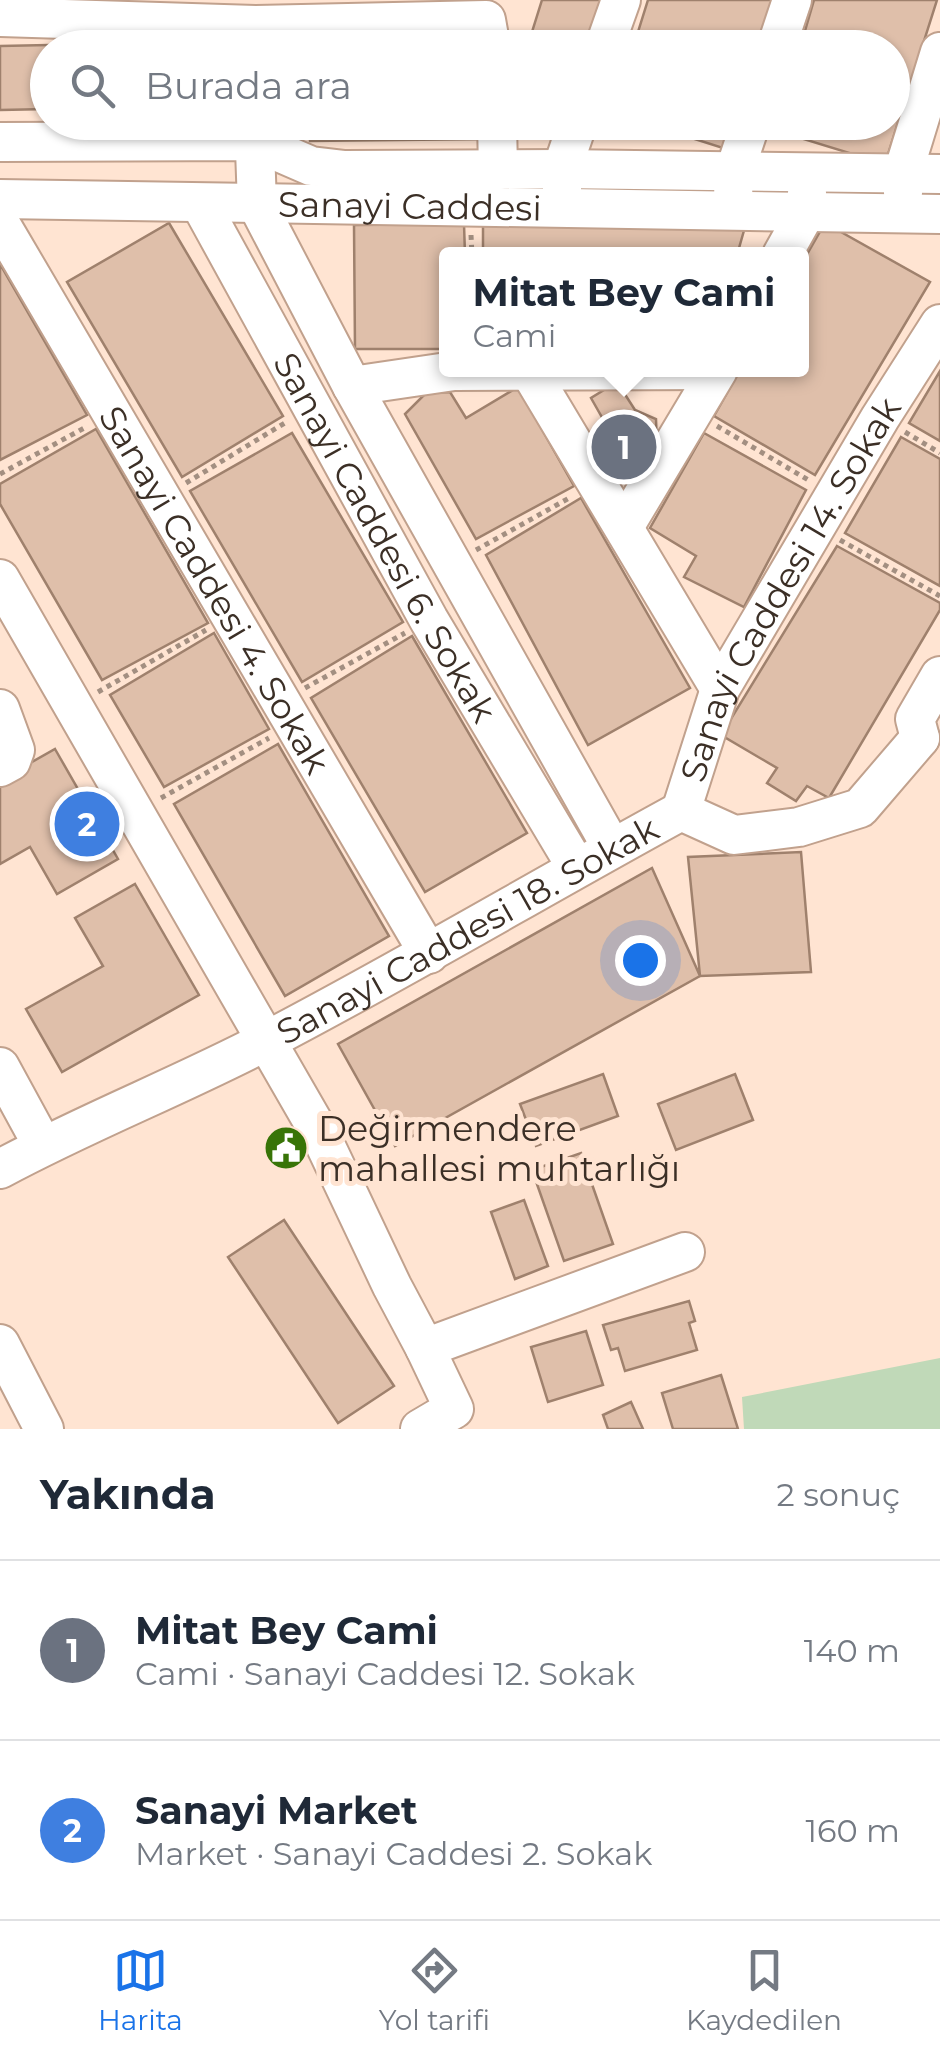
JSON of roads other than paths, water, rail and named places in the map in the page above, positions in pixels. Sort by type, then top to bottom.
[{"type":"street","points":[[610,30],[621,0]]},
{"type":"street","points":[[782,30],[792,0]]},
{"type":"street","points":[[0,17],[72,11],[212,30]]},
{"type":"street","points":[[356,30],[489,22]]},
{"type":"street","points":[[902,214],[922,174],[940,52]]},
{"type":"street","name":"Sanayi Caddesi","points":[[0,142],[51,140]]},
{"type":"street","name":"Sanayi Caddesi","points":[[253,140],[257,204]]},
{"type":"street","name":"Sanayi Caddesi","points":[[267,140],[311,166],[345,170],[922,174]]},
{"type":"street","points":[[497,140],[498,170]]},
{"type":"street","points":[[562,169],[572,140]]},
{"type":"street","points":[[732,211],[734,173],[745,140]]},
{"type":"street","name":"Sanayi Caddesi","points":[[562,169],[562,208]]},
{"type":"street","points":[[786,247],[806,212],[808,174]]},
{"type":"street","name":"Sanayi Caddesi","points":[[0,200],[940,214]]},
{"type":"street","name":"Sanayi Caddesi 6. Sokak","points":[[200,203],[428,620],[577,868]]},
{"type":"street","name":"Sanayi Caddesi 6. Sokak","points":[[257,204],[352,386],[612,848]]},
{"type":"street","name":"Sanayi Caddesi 4. Sokak","points":[[0,223],[430,954]]},
{"type":"street","name":"Sanayi Caddesi 14. Sokak","points":[[682,811],[720,689],[940,324]]},
{"type":"street","points":[[352,386],[439,373]]},
{"type":"street","points":[[534,377],[720,689]]},
{"type":"street","points":[[624,527],[713,377]]},
{"type":"street","points":[[0,579],[10,624],[75,705],[320,1134],[459,1419],[420,1429]]},
{"type":"street","points":[[933,740],[915,719],[940,676]]},
{"type":"street","points":[[0,709],[15,750],[11,761],[0,767]]},
{"type":"street","name":"Sanayi Caddesi 18. Sokak","points":[[0,1169],[267,1041],[682,811],[734,836],[799,827],[860,808],[933,740]]},
{"type":"street","points":[[0,1067],[43,1146]]},
{"type":"street","points":[[425,1348],[685,1252]]},
{"type":"street","points":[[0,1344],[44,1429]]},
{"type":"place","name":"Mitat Bey Cami","points":[[624,447]]},
{"type":"place","name":"Sanayi Market","points":[[87,824]]},
{"type":"place","name":"Değirmendere mahallesi muhtarlığı","points":[[286,1148]]}]
